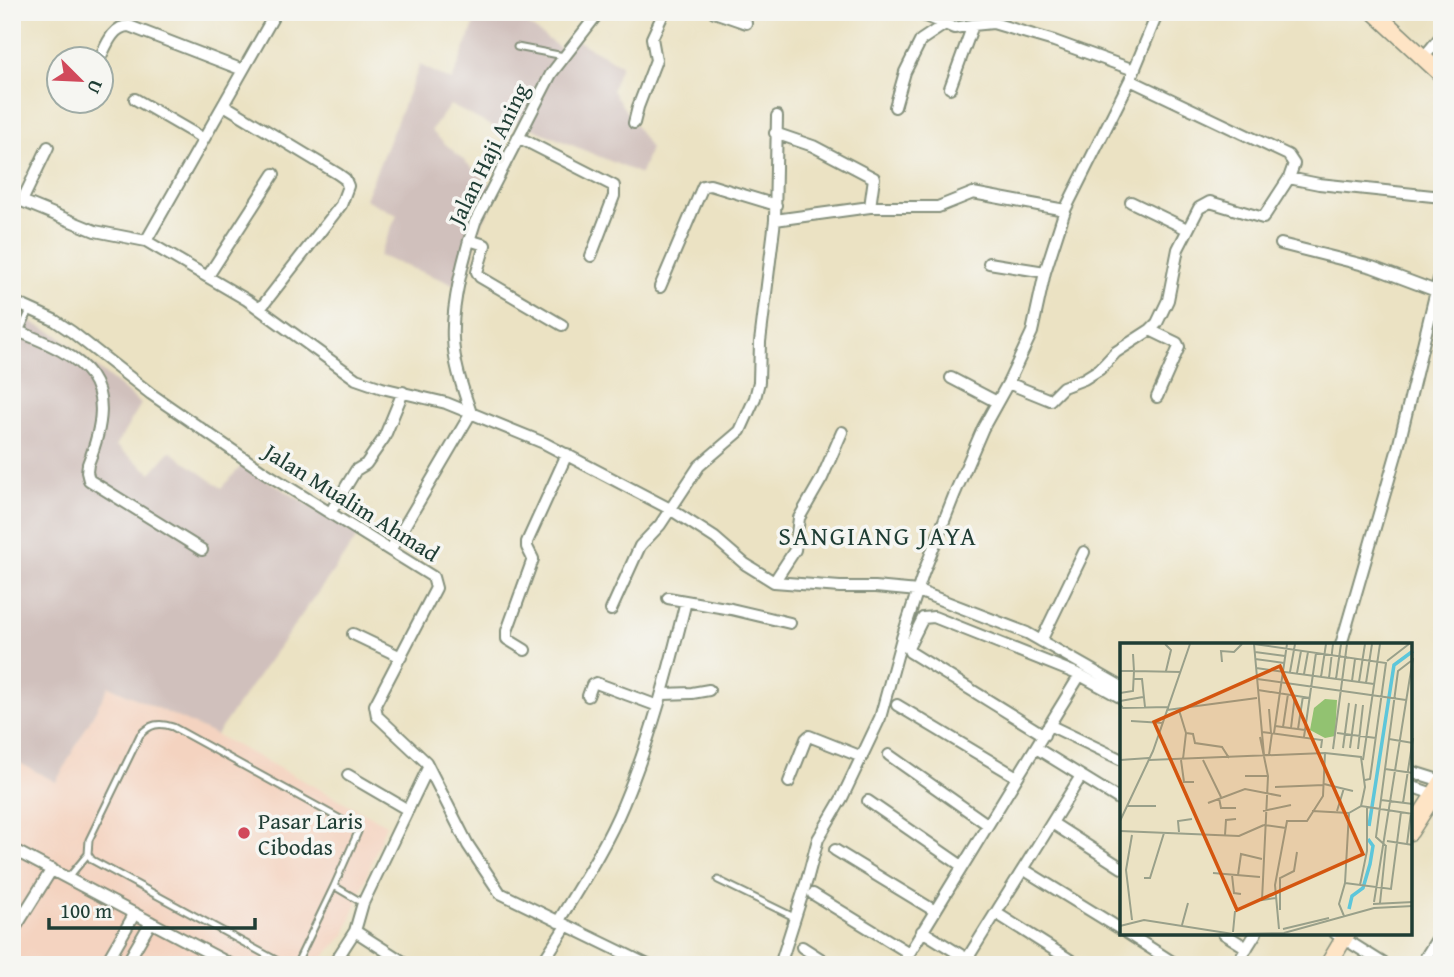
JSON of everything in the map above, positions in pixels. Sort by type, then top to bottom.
[{"type":"main road","points":[[1374,12],[1442,75]]},
{"type":"main road","points":[[1412,829],[1440,789]]},
{"type":"main road","points":[[1328,965],[1342,935]]},
{"type":"street","points":[[146,241],[276,12]]},
{"type":"street","name":"Jalan Haji Aning","points":[[471,413],[462,387],[453,338],[457,298],[469,240],[475,222],[533,104],[564,56],[599,12]]},
{"type":"street","points":[[634,123],[656,60],[652,38],[664,12]]},
{"type":"street","points":[[714,12],[746,23]]},
{"type":"street","points":[[916,12],[954,28],[993,23],[1003,25],[1132,75],[1288,155],[1294,164],[1289,178],[1263,218],[1208,202],[1199,208],[1178,249],[1163,313],[1150,330],[1116,352],[1100,369],[1063,387],[1052,399],[1046,400],[1009,383]]},
{"type":"street","points":[[780,965],[818,839],[842,798],[887,700],[902,638],[960,481],[1031,332],[1045,272],[1065,210],[1132,75],[1158,12]]},
{"type":"street","points":[[895,107],[905,72],[921,40],[945,24]]},
{"type":"street","points":[[950,88],[973,25]]},
{"type":"street","points":[[107,46],[116,29],[129,26],[243,71]]},
{"type":"street","points":[[1423,58],[1442,35]]},
{"type":"street","points":[[135,99],[204,139]]},
{"type":"street","points":[[224,105],[338,174],[345,179],[348,186],[341,205],[260,309]]},
{"type":"street","points":[[611,610],[640,545],[656,530],[699,466],[740,432],[755,398],[760,383],[760,342],[775,220],[777,116]]},
{"type":"street","points":[[775,134],[813,146],[874,178],[870,207]]},
{"type":"street","points":[[518,137],[614,186],[614,197],[591,256]]},
{"type":"street","points":[[48,147],[17,199],[95,230],[146,241],[260,309],[356,379],[382,388],[425,397],[471,413],[567,454],[670,509],[715,538],[745,564],[774,582],[918,591],[1041,641],[1120,686]]},
{"type":"street","points":[[208,276],[274,173]]},
{"type":"street","points":[[1289,178],[1319,184],[1442,197]]},
{"type":"street","points":[[660,287],[703,186],[710,185],[776,205]]},
{"type":"street","points":[[775,220],[870,207],[938,207],[974,193],[1065,210]]},
{"type":"street","points":[[1131,202],[1187,229]]},
{"type":"street","points":[[469,240],[486,246],[477,272],[480,278],[562,325]]},
{"type":"street","points":[[1281,244],[1372,267],[1436,291]]},
{"type":"street","points":[[989,263],[1045,272]]},
{"type":"street","points":[[1342,643],[1398,448],[1442,267]]},
{"type":"street","name":"Jalan Mualim Ahmad","points":[[12,301],[72,332],[151,394],[264,472],[433,576],[436,587],[375,705],[377,716],[419,753],[468,845],[500,893],[648,965]]},
{"type":"street","points":[[1150,330],[1177,343],[1179,347],[1157,397]]},
{"type":"street","points":[[17,331],[68,355],[86,369],[96,384],[103,402],[102,421],[88,464],[89,480],[202,550]]},
{"type":"street","points":[[950,378],[997,402]]},
{"type":"street","points":[[330,513],[356,470],[366,464],[384,438],[404,392]]},
{"type":"street","points":[[391,549],[471,413]]},
{"type":"street","points":[[774,582],[795,550],[799,518],[822,478],[842,432]]},
{"type":"street","points":[[525,650],[510,642],[506,637],[507,631],[533,559],[527,542],[567,454]]},
{"type":"street","points":[[1041,641],[1084,552]]},
{"type":"street","points":[[668,598],[790,623]]},
{"type":"street","points":[[541,965],[623,806],[663,694],[686,601]]},
{"type":"street","points":[[1120,697],[1080,675],[934,617],[923,618],[908,648],[910,652],[1046,730],[1120,759]]},
{"type":"street","points":[[352,634],[401,657]]},
{"type":"street","points":[[901,965],[1080,675]]},
{"type":"street","points":[[588,696],[592,685],[596,683],[659,706]]},
{"type":"street","points":[[663,694],[709,690]]},
{"type":"street","points":[[897,705],[1017,778]]},
{"type":"street","points":[[789,782],[809,736],[862,757]]},
{"type":"street","points":[[1036,748],[1120,800]]},
{"type":"street","points":[[889,755],[987,824]]},
{"type":"street","points":[[333,965],[355,931],[363,903],[428,768]]},
{"type":"street","points":[[1412,772],[1440,789]]},
{"type":"street","points":[[348,775],[408,810]]},
{"type":"street","points":[[922,931],[972,962],[996,913],[1081,776]]},
{"type":"street","points":[[1412,786],[1440,789]]},
{"type":"street","points":[[868,801],[962,866]]},
{"type":"street","points":[[1052,823],[1120,867]]},
{"type":"street","points":[[12,849],[232,965]]},
{"type":"street","points":[[835,850],[935,911]]},
{"type":"street","points":[[12,933],[52,869]]},
{"type":"street","points":[[1023,869],[1120,929]]},
{"type":"street","points":[[813,894],[909,953]]},
{"type":"street","points":[[105,965],[135,913]]},
{"type":"street","points":[[996,913],[1079,965]]},
{"type":"street","points":[[126,965],[151,922]]},
{"type":"street","points":[[355,931],[408,965]]},
{"type":"street","points":[[1421,965],[1442,931]]},
{"type":"street","points":[[1130,935],[1177,965]]},
{"type":"street","points":[[1226,935],[1247,948]]},
{"type":"street","points":[[1236,965],[1255,935]]},
{"type":"street","points":[[1342,935],[1386,965]]},
{"type":"street","points":[[802,947],[830,965]]},
{"type":"lane","points":[[517,47],[564,56]]},
{"type":"lane","points":[[12,349],[17,331],[31,309]]},
{"type":"lane","points":[[68,878],[88,854],[89,840],[140,736],[151,726],[163,723],[204,742],[356,829],[356,837],[296,965]]},
{"type":"lane","points":[[88,854],[92,860],[285,965]]},
{"type":"lane","points":[[718,880],[796,918]]},
{"type":"lane","points":[[334,886],[363,903]]},
{"type":"shaded area","points":[[479,12],[510,12],[563,50],[576,40],[621,65],[612,90],[650,148],[641,174],[505,117],[498,129],[450,105],[431,131],[499,192],[481,225],[464,288],[379,256],[397,215],[365,199],[420,65],[452,81]]},
{"type":"shaded area","points":[[12,313],[56,334],[141,404],[116,446],[151,473],[170,451],[222,488],[242,465],[359,535],[216,735],[109,686],[56,782],[12,759]]},
{"type":"shaded area","points":[[109,686],[216,735],[386,824],[345,935],[316,965],[12,965],[12,759],[56,782]]},
{"type":"place","name":"Pasar Laris Cibodas","points":[[244,833]]},
{"type":"district","name":"SANGIANG JAYA","points":[[878,535]]}]
